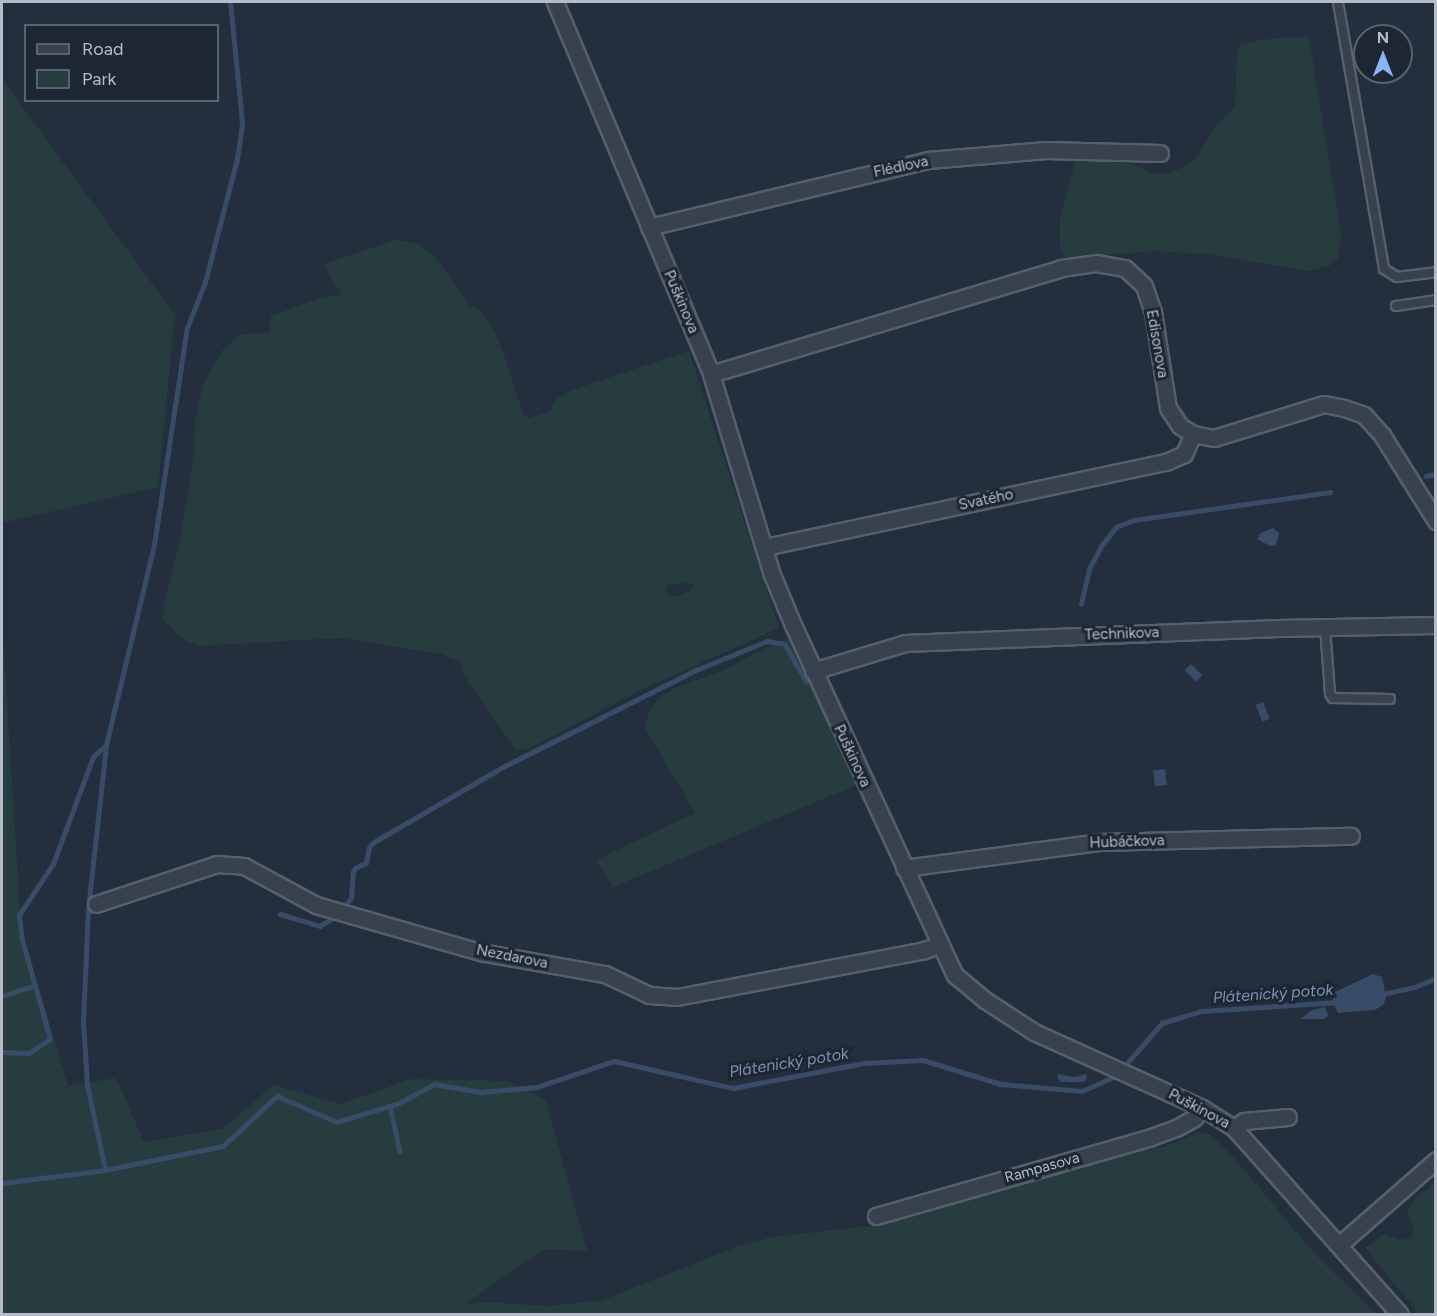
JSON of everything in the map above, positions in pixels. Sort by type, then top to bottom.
[{"type":"street","name":"Puškinova","points":[[555,2],[711,374],[771,572],[813,671],[939,945],[955,975],[986,1000],[1034,1032],[1202,1108],[1234,1128],[1400,1314]]},
{"type":"street","name":"Flédlova","points":[[649,227],[928,160],[1047,150],[1160,153]]},
{"type":"street","name":"Edisonova","points":[[711,374],[1061,268],[1096,263],[1125,268],[1144,286],[1153,312],[1168,408],[1180,426],[1193,434]]},
{"type":"street","points":[[1193,434],[1214,438],[1324,404],[1364,415],[1382,435],[1436,521]]},
{"type":"street","name":"Svatého","points":[[765,548],[1166,462],[1184,454],[1193,434]]},
{"type":"street","name":"Technikova","points":[[813,671],[905,643],[1436,625]]},
{"type":"street","name":"Hubáčkova","points":[[904,867],[1100,842],[1351,836]]},
{"type":"street","name":"Nezdarova","points":[[96,904],[217,864],[244,866],[316,905],[480,952],[605,974],[649,995],[677,997],[921,951],[939,945]]},
{"type":"street","name":"Rampasova","points":[[876,1216],[1151,1137],[1176,1128],[1194,1118],[1202,1108]]},
{"type":"street","points":[[1234,1128],[1244,1121],[1288,1117]]},
{"type":"street","points":[[1339,1245],[1436,1160]]},
{"type":"lane","points":[[1338,2],[1384,269],[1397,277],[1436,272]]},
{"type":"lane","points":[[1396,306],[1436,300]]},
{"type":"lane","points":[[1325,627],[1330,694],[1333,698],[1390,699]]},
{"type":"green space","points":[[1290,37],[1308,37],[1310,44],[1341,234],[1338,259],[1329,266],[1308,271],[1204,254],[1155,251],[1065,258],[1060,247],[1060,217],[1075,163],[1082,159],[1105,159],[1129,163],[1155,174],[1167,173],[1187,166],[1199,154],[1215,127],[1235,107],[1237,49],[1240,45]]},
{"type":"green space","points":[[2,79],[175,315],[158,487],[2,523]]},
{"type":"green space","points":[[395,240],[419,244],[435,257],[462,293],[467,304],[480,310],[494,330],[523,414],[528,418],[549,412],[555,400],[572,390],[689,351],[779,628],[647,687],[527,749],[516,750],[464,676],[461,662],[441,654],[340,638],[198,646],[185,640],[163,619],[164,605],[180,540],[194,457],[195,421],[203,384],[222,351],[239,335],[269,332],[271,316],[324,297],[341,295],[324,264]],"holes":[[[690,583],[694,585],[691,590],[677,596],[667,595],[666,589],[669,584]]]},
{"type":"green space","points":[[2,617],[21,929],[68,1086],[116,1078],[144,1142],[223,1129],[273,1085],[340,1104],[412,1079],[508,1081],[546,1101],[587,1251],[544,1249],[465,1304],[487,1302],[548,1306],[603,1300],[736,1247],[772,1237],[888,1224],[1147,1147],[1162,1148],[1201,1132],[1209,1134],[1235,1159],[1314,1253],[1376,1314],[2,1314]]},
{"type":"green space","points":[[788,639],[859,784],[613,887],[596,860],[695,813],[646,730],[645,723],[648,715],[659,698],[677,687],[725,670],[776,642]]},
{"type":"green space","points":[[1435,1183],[1435,1314],[1419,1314],[1365,1248],[1384,1234],[1399,1240],[1411,1238],[1413,1227],[1407,1210],[1415,1198]]},
{"type":"water","points":[[1273,528],[1279,533],[1276,545],[1270,546],[1257,539],[1261,533]]},
{"type":"water","points":[[1191,664],[1202,675],[1196,682],[1185,670]]},
{"type":"water","points":[[1263,702],[1270,719],[1262,722],[1256,705]]},
{"type":"water","points":[[1165,769],[1167,785],[1155,786],[1153,770]]},
{"type":"water","points":[[1373,974],[1382,977],[1386,997],[1384,1004],[1375,1010],[1338,1013],[1333,1002],[1333,993]]},
{"type":"water","points":[[1325,1007],[1328,1015],[1325,1019],[1301,1019],[1310,1011]]},
{"type":"water","points":[[1059,1074],[1074,1077],[1086,1074],[1087,1079],[1083,1082],[1061,1082],[1057,1077]]},
{"type":"waterway","points":[[2,1183],[105,1170],[87,1085],[83,1022],[88,909],[106,745],[154,545],[187,328],[205,282],[237,159],[242,122],[230,2]]},
{"type":"waterway","points":[[1426,476],[1436,474]]},
{"type":"waterway","points":[[1081,604],[1089,569],[1102,545],[1116,527],[1134,520],[1330,492]]},
{"type":"waterway","points":[[344,907],[351,898],[353,872],[355,868],[366,863],[369,847],[374,842],[503,767],[696,670],[767,641],[785,644],[806,681]]},
{"type":"waterway","points":[[2,1052],[29,1053],[50,1039],[22,940],[19,915],[53,864],[93,757],[106,745]]},
{"type":"waterway","points":[[280,914],[320,926],[336,916]]},
{"type":"waterway","name":"Plátenický potok","points":[[1382,994],[1415,987],[1436,978]]},
{"type":"waterway","points":[[2,996],[35,985]]},
{"type":"waterway","name":"Plátenický potok","points":[[1128,1062],[1162,1023],[1201,1011],[1339,1002]]},
{"type":"waterway","name":"Plátenický potok","points":[[105,1170],[223,1146],[277,1096],[337,1122],[399,1103],[434,1084],[481,1092],[537,1087],[614,1061],[733,1088],[864,1063],[923,1060],[1001,1084],[1082,1091],[1116,1076]]},
{"type":"waterway","points":[[390,1106],[400,1151]]}]
